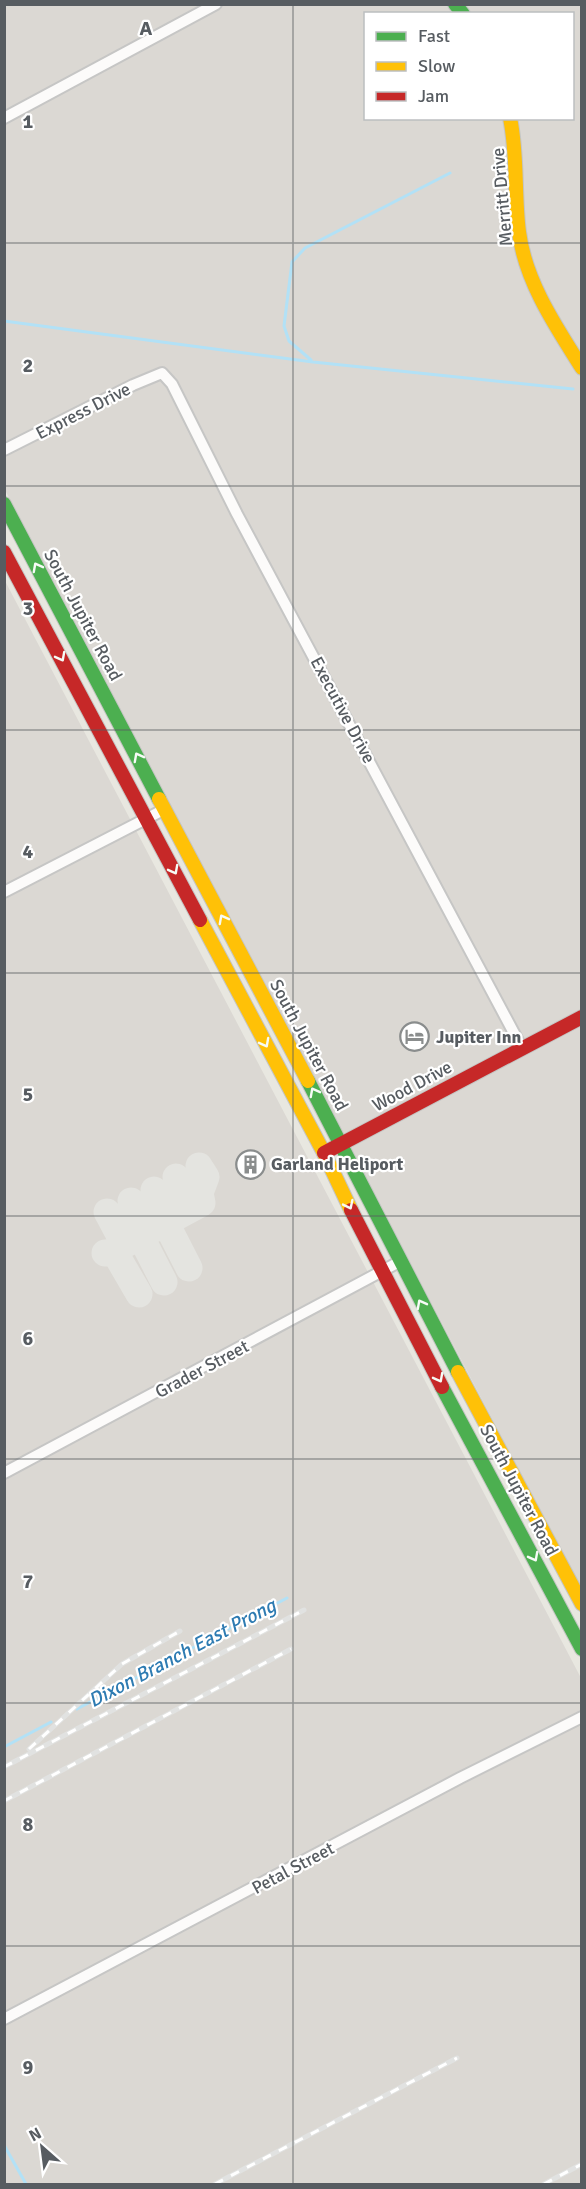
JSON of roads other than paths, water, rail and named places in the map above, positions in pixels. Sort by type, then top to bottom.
[{"type":"main road","name":"Merritt Drive","points":[[511,120],[516,139],[519,236],[544,301],[582,368]]},
{"type":"main road","name":"South Jupiter Road","points":[[4,504],[341,1143],[399,1262],[582,1604]]},
{"type":"main road","name":"South Jupiter Road","points":[[4,552],[324,1153],[381,1272],[582,1649]]},
{"type":"main road","points":[[33,605],[52,595]]},
{"type":"main road","name":"Wood Drive","points":[[324,1153],[582,1017]]},
{"type":"street","points":[[4,118],[216,4]]},
{"type":"street","name":"Express Drive","points":[[4,450],[133,385],[162,373]]},
{"type":"street","name":"Executive Drive","points":[[162,373],[171,384],[197,431],[237,514],[522,1048]]},
{"type":"street","points":[[4,892],[165,808]]},
{"type":"street","name":"Grader Street","points":[[4,1473],[399,1262]]},
{"type":"street","name":"Petal Street","points":[[4,2019],[460,1778],[582,1717]]},
{"type":"waterway","points":[[311,360],[289,341],[284,326],[292,262],[305,248],[450,173]]},
{"type":"waterway","points":[[4,321],[313,362],[573,389]]},
{"type":"waterway","name":"Dixon Branch East Prong","points":[[77,1709],[287,1598]]},
{"type":"waterway","name":"Dixon Branch East Prong","points":[[4,1747],[51,1722]]},
{"type":"waterway","name":"Dixon Branch East Prong","points":[[4,2145],[26,2184]]},
{"type":"railway","points":[[4,1767],[304,1610]]},
{"type":"railway","points":[[29,1749],[122,1664],[180,1631]]},
{"type":"railway","points":[[4,1801],[291,1649]]},
{"type":"railway","points":[[215,2184],[457,2058]]},
{"type":"railway","points":[[544,2184],[582,2164]]},
{"type":"place","name":"Jupiter Inn","points":[[415,1037]]},
{"type":"place","name":"Garland Heliport","points":[[250,1164]]}]
